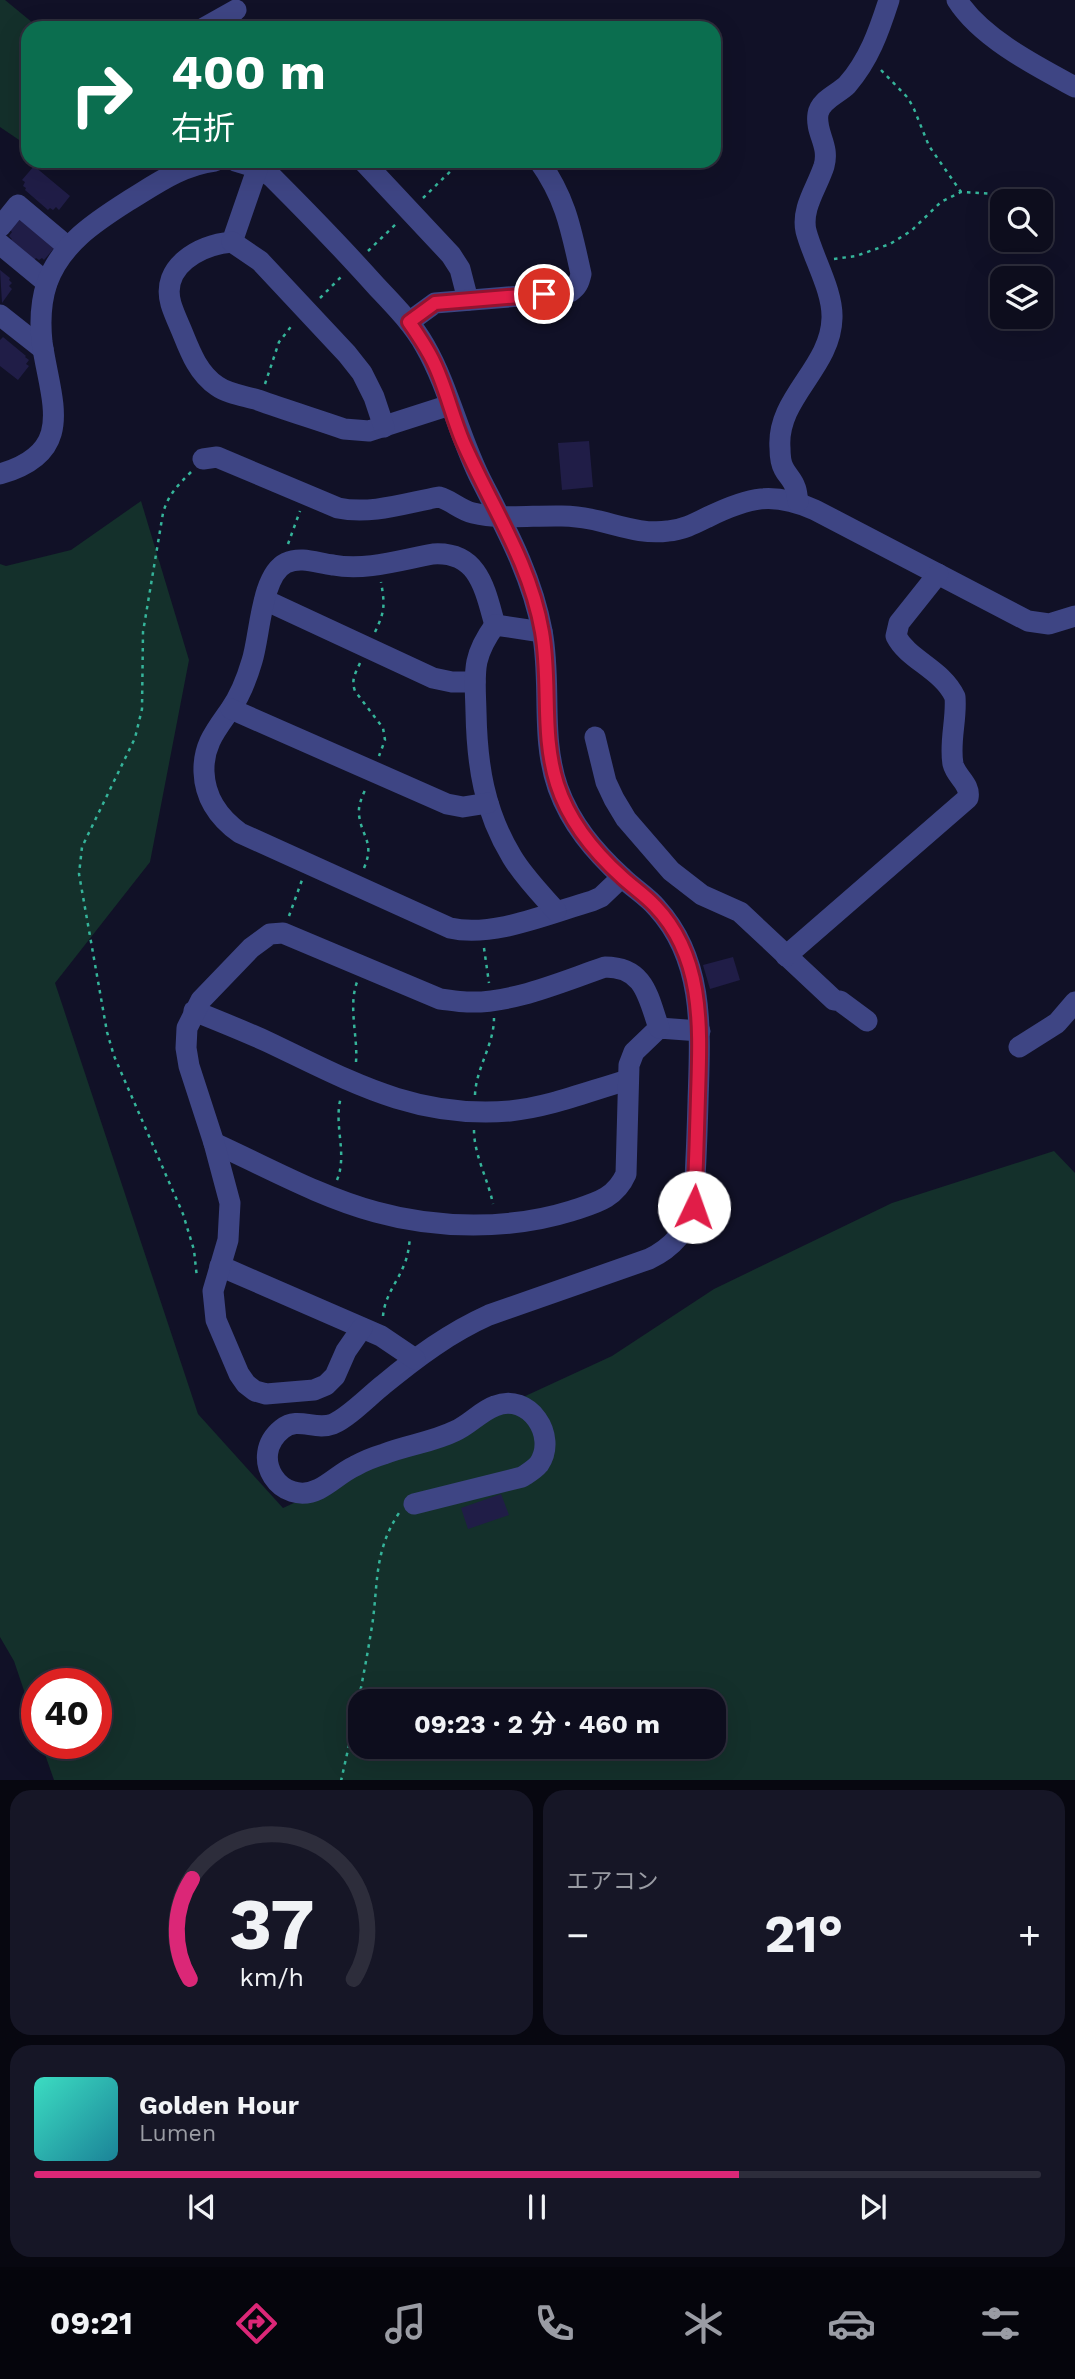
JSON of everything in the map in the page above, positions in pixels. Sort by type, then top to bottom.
[{"type":"street","points":[[798,502],[795,485],[783,469],[779,448],[781,428],[787,410],[823,354],[830,335],[832,316],[829,297],[806,229],[805,213],[824,165],[827,149],[818,124],[818,113],[823,104],[846,87],[868,58],[890,0]]},
{"type":"street","points":[[957,0],[962,9],[984,30],[1036,66],[1075,87]]},
{"type":"street","points":[[220,21],[238,13]]},
{"type":"street","points":[[0,474],[31,461],[48,443],[53,432],[52,394],[41,318],[47,283],[68,247],[83,231],[105,215],[186,168]]},
{"type":"street","points":[[232,242],[258,168]]},
{"type":"street","points":[[263,168],[409,322],[435,364],[463,442],[518,551],[530,586],[542,632],[546,667],[546,728],[557,786],[566,808],[593,848],[655,905],[671,925],[682,945],[697,991],[700,1031],[694,1207],[677,1239],[649,1259],[478,1320],[446,1336],[331,1424],[290,1424],[272,1440],[267,1450],[267,1464],[281,1486],[294,1492],[306,1493],[317,1490],[355,1466],[376,1457],[453,1433],[494,1406],[507,1403],[520,1405],[531,1411],[539,1422],[544,1433],[544,1452],[538,1464],[522,1477],[414,1504]]},
{"type":"street","points":[[370,168],[451,255],[460,269],[468,300]]},
{"type":"street","points":[[409,322],[435,303],[570,292],[580,282],[581,274],[567,212],[556,185],[544,168]]},
{"type":"street","points":[[0,227],[18,205],[68,247]]},
{"type":"street","points":[[384,426],[362,373],[260,261],[232,242],[213,244],[178,265],[171,276],[171,304],[193,358],[200,369],[220,388],[344,429],[369,431],[450,405]]},
{"type":"street","points":[[0,244],[47,283]]},
{"type":"street","points":[[0,315],[44,349]]},
{"type":"street","points":[[203,459],[217,457],[351,511],[366,511],[439,497],[472,513],[587,518],[647,532],[670,531],[691,525],[734,504],[755,498],[775,497],[798,502],[1028,621],[1049,624],[1075,616]]},
{"type":"street","points":[[495,625],[480,578],[463,561],[443,553],[377,565],[345,567],[306,560],[285,564],[271,578],[252,663],[240,693],[214,730],[206,751],[205,785],[214,807],[220,817],[240,833],[450,928],[482,931],[556,911],[601,897],[622,877]]},
{"type":"street","points":[[786,956],[968,798],[967,787],[958,777],[952,760],[955,697],[951,688],[896,636],[899,622],[938,574]]},
{"type":"street","points":[[265,600],[442,681],[475,682]]},
{"type":"street","points":[[495,625],[542,632]]},
{"type":"street","points":[[495,625],[481,645],[476,662],[476,748],[480,776],[502,839],[513,859],[556,911]]},
{"type":"street","points":[[231,709],[447,804],[463,807],[488,803]]},
{"type":"street","points":[[595,737],[606,782],[614,799],[626,819],[671,871],[702,895],[740,912],[834,1000],[840,1001],[867,1021]]},
{"type":"street","points":[[371,1332],[346,1351],[335,1376],[326,1385],[314,1390],[266,1394],[255,1391],[239,1374],[216,1320],[213,1291],[228,1240],[230,1203],[188,1057],[187,1028],[194,1011],[211,989],[260,940],[270,934],[283,933],[440,999],[467,1002],[516,996],[606,967],[618,967],[630,971],[645,988],[659,1028]]},
{"type":"street","points":[[1019,1047],[1057,1023],[1075,1002]]},
{"type":"street","points":[[194,1011],[383,1096],[418,1106],[510,1111],[542,1105],[628,1080]]},
{"type":"street","points":[[214,1143],[331,1196],[375,1212],[412,1220],[449,1224],[525,1222],[558,1215],[608,1198],[616,1192],[625,1174],[629,1065],[634,1052],[659,1028],[700,1031]]},
{"type":"street","points":[[220,1266],[371,1332],[415,1359]]},
{"type":"path","points":[[868,58],[908,98],[929,146],[961,192]]},
{"type":"path","points":[[816,261],[856,256],[890,244],[911,230],[941,202],[961,192],[990,194]]},
{"type":"path","points":[[197,1274],[194,1250],[183,1214],[114,1056],[107,1032],[79,874],[82,847],[135,738],[142,709],[143,632],[166,500],[203,459]]},
{"type":"path","points":[[284,553],[307,495]]},
{"type":"path","points":[[356,886],[370,853],[359,806],[385,740],[383,728],[353,685],[353,678],[384,613],[385,603],[377,565]]},
{"type":"path","points":[[283,933],[308,864]]},
{"type":"path","points":[[482,931],[491,1001]]},
{"type":"path","points":[[371,1332],[388,1293],[404,1267],[412,1220]]},
{"type":"path","points":[[341,1780],[372,1630],[377,1567],[388,1532],[398,1514],[414,1504]]},
{"type":"green space","points":[[0,0],[5,0],[30,21],[21,21],[21,141],[0,127]]},
{"type":"green space","points":[[141,501],[189,660],[150,862],[55,983],[198,1414],[283,1508],[612,1356],[714,1289],[892,1203],[1054,1151],[1075,1173],[1075,1780],[54,1780],[47,1759],[112,1759],[112,1668],[21,1668],[21,1682],[14,1661],[0,1637],[0,564],[6,566],[71,550]]},
{"type":"building","points":[[32,168],[36,168],[70,196],[59,210],[56,207],[48,210],[25,190],[25,182],[22,180]]},
{"type":"building","points":[[20,216],[56,246],[44,260],[34,260],[11,240],[9,236],[12,232],[9,229]]},
{"type":"building","points":[[0,270],[12,283],[9,286],[12,289],[2,303]]},
{"type":"building","points":[[3,337],[29,360],[26,364],[29,366],[18,380],[0,366],[0,340]]},
{"type":"building","points":[[589,441],[593,487],[562,490],[558,443]]},
{"type":"building","points":[[733,957],[740,980],[710,989],[703,965]]},
{"type":"building","points":[[501,1494],[509,1515],[468,1529],[461,1508]]},
{"type":"route","points":[[544,294],[435,303],[409,322],[435,364],[463,442],[518,551],[530,586],[542,632],[546,667],[546,728],[551,763],[566,808],[593,848],[655,905],[671,925],[691,967],[697,991],[700,1031],[694,1207]]}]
